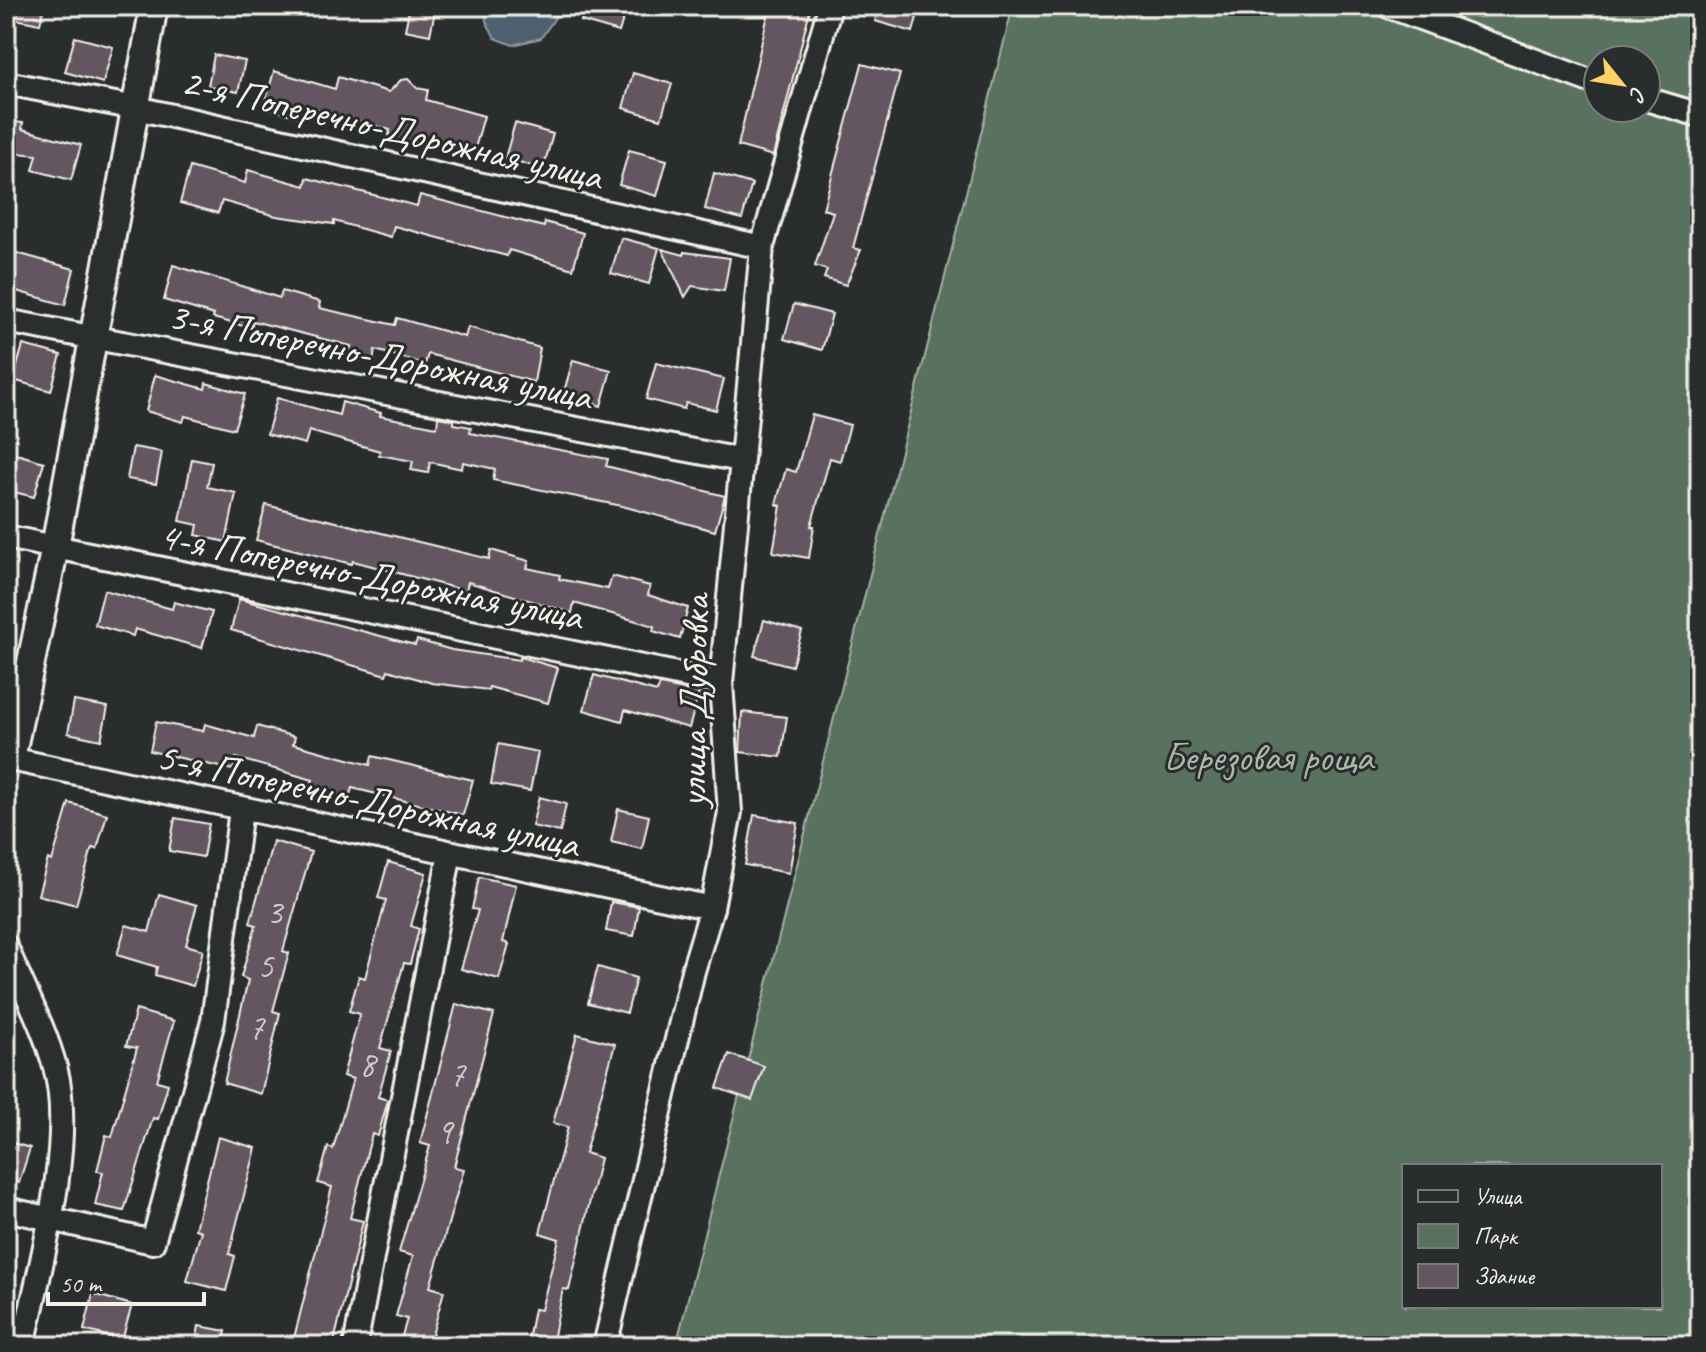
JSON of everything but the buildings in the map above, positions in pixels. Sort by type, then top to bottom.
[{"type":"street","points":[[8,764],[55,547],[154,6]]},
{"type":"street","name":"улица Дубровка","points":[[605,1346],[693,971],[712,908],[730,812],[721,683],[762,247],[830,6]]},
{"type":"street","points":[[1388,6],[1582,78]]},
{"type":"street","name":"2-я Поперечно-Дорожная улица","points":[[6,83],[136,108],[762,247]]},
{"type":"street","points":[[1662,104],[1700,115]]},
{"type":"street","name":"3-я Поперечно-Дорожная улица","points":[[6,321],[741,460]]},
{"type":"street","name":"4-я Поперечно-Дорожная улица","points":[[6,537],[721,683]]},
{"type":"street","name":"5-я Поперечно-Дорожная улица","points":[[8,764],[712,908]]},
{"type":"street","points":[[6,1209],[153,1242],[213,1021],[241,810]]},
{"type":"street","points":[[355,1346],[450,853]]},
{"type":"street","points":[[6,947],[55,1068],[60,1131],[49,1218],[23,1346]]},
{"type":"green space","name":"Березовая роща","points":[[1013,6],[1700,6],[1700,1346],[676,1346]]},
{"type":"water","points":[[485,6],[563,6],[541,38],[513,45],[495,38],[486,21]]}]
